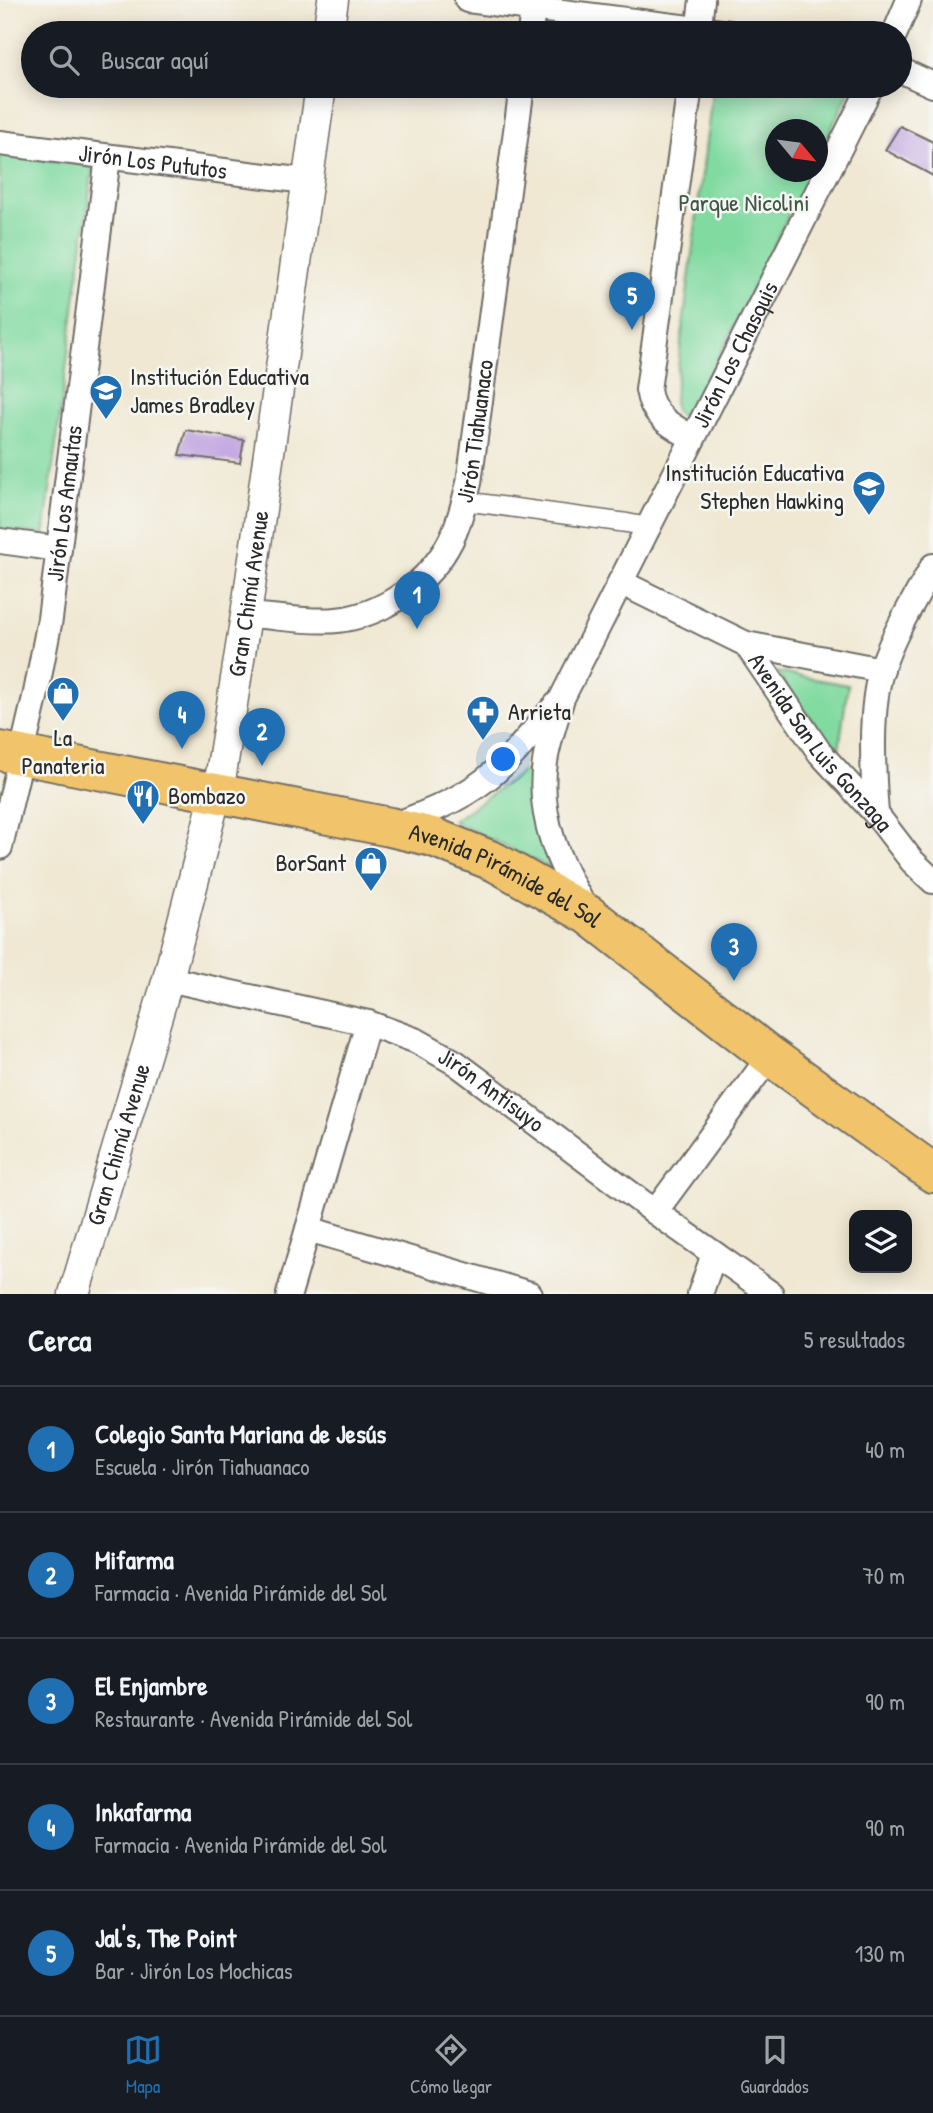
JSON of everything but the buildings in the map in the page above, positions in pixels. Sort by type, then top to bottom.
[{"type":"main road","name":"Avenida Pirámide del Sol","points":[[11,753],[390,827],[433,837],[495,862],[589,915],[770,1056],[933,1174]]},
{"type":"street","points":[[330,21],[333,0]]},
{"type":"street","points":[[467,0],[533,4],[637,21]]},
{"type":"street","points":[[699,21],[702,0]]},
{"type":"street","points":[[900,21],[909,0]]},
{"type":"street","points":[[912,75],[933,85]]},
{"type":"street","name":"Gran Chimú Avenue","points":[[74,1294],[168,979],[216,794],[246,615],[319,98]]},
{"type":"street","name":"Jirón Tiahuanaco","points":[[246,615],[334,620],[364,616],[412,587],[435,566],[452,539],[469,483],[521,98]]},
{"type":"street","points":[[688,98],[649,390],[650,401],[663,420],[693,438]]},
{"type":"street","name":"Jirón Los Chasquis","points":[[589,915],[562,869],[551,840],[543,799],[545,761],[562,698],[865,98]]},
{"type":"street","name":"Jirón Los Pututos","points":[[0,143],[306,181]]},
{"type":"street","name":"Jirón Los Amautas","points":[[0,847],[11,753],[50,618],[108,157]]},
{"type":"street","points":[[464,501],[648,527]]},
{"type":"street","points":[[0,541],[60,549]]},
{"type":"street","points":[[876,814],[874,720],[882,670],[900,627],[933,566]]},
{"type":"street","name":"Avenida San Luis Gonzaga","points":[[620,582],[746,644],[820,753],[876,814],[912,861],[933,881]]},
{"type":"street","points":[[746,644],[882,670]]},
{"type":"street","name":"Jirón Los Chasquis","points":[[390,827],[428,813],[485,780],[562,698]]},
{"type":"street","name":"Jirón Antisuyo","points":[[168,979],[368,1023],[417,1041],[456,1063],[655,1212],[771,1294]]},
{"type":"street","points":[[289,1294],[368,1023]]},
{"type":"street","points":[[655,1212],[770,1056]]},
{"type":"street","points":[[308,1229],[530,1294]]},
{"type":"street","points":[[700,1294],[714,1254]]},
{"type":"green space","name":"Parque Nicolini","points":[[712,98],[846,98],[828,135],[828,119],[765,119],[765,182],[805,182],[693,409],[682,416],[675,412],[674,399]]},
{"type":"green space","points":[[0,154],[93,166],[44,535],[0,529]]},
{"type":"green space","points":[[776,672],[848,685],[838,755]]},
{"type":"green space","points":[[534,764],[541,831],[550,868],[453,821]]},
{"type":"place","name":"Jal's, The Point","points":[[632,330]]},
{"type":"place","name":"Institución Educativa James Bradley","points":[[106,421]]},
{"type":"place","name":"Institución Educativa Stephen Hawking","points":[[869,517]]},
{"type":"place","name":"Colegio Santa Mariana de Jesús","points":[[417,629]]},
{"type":"place","name":"La Panateria","points":[[63,723]]},
{"type":"place","name":"Arrieta","points":[[483,742]]},
{"type":"place","name":"Inkafarma","points":[[182,749]]},
{"type":"place","name":"Mifarma","points":[[262,766]]},
{"type":"place","name":"Bombazo","points":[[143,826]]},
{"type":"place","name":"BorSant","points":[[371,893]]},
{"type":"place","name":"El Enjambre","points":[[734,981]]}]
